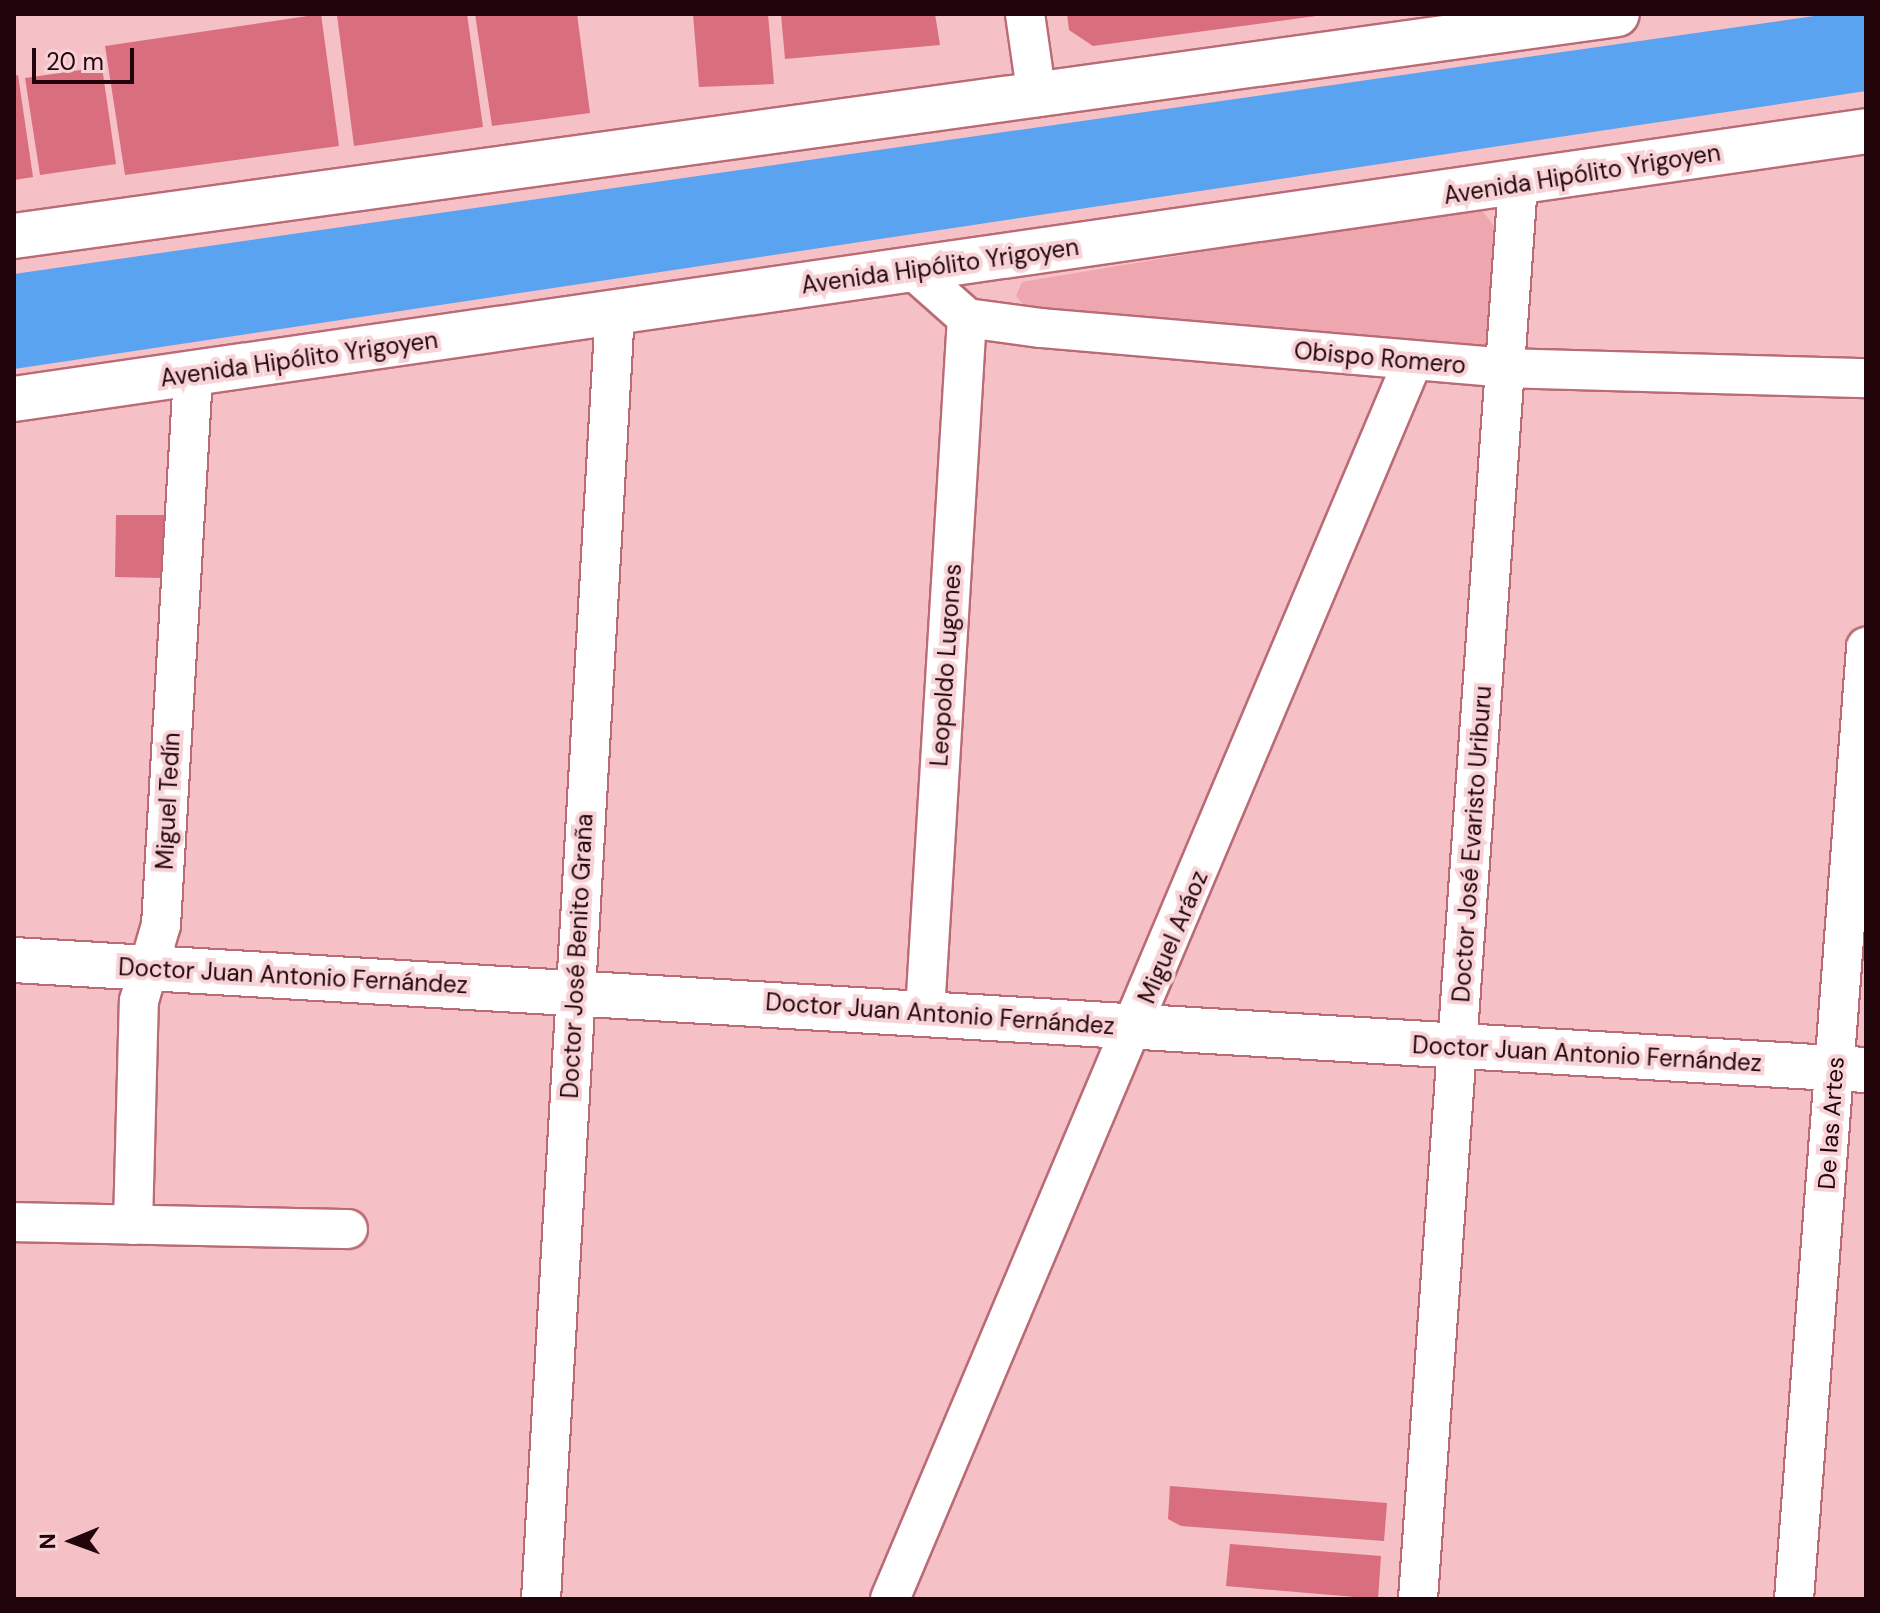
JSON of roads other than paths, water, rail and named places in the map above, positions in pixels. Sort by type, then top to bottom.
[{"type":"main road","points":[[14,236],[1037,97],[1617,14]]},
{"type":"main road","name":"Avenida Hipólito Yrigoyen","points":[[14,399],[1518,184],[1866,131]]},
{"type":"main road","name":"Doctor Juan Antonio Fernández","points":[[14,960],[1851,1069]]},
{"type":"street","points":[[1025,14],[1037,97]]},
{"type":"street","name":"Doctor José Evaristo Uriburu","points":[[1418,1599],[1518,184]]},
{"type":"street","points":[[913,270],[967,318]]},
{"type":"street","name":"Doctor José Benito Graña","points":[[541,1599],[615,313]]},
{"type":"street","name":"Obispo Romero","points":[[967,318],[1503,368],[1866,378]]},
{"type":"street","name":"Leopoldo Lugones","points":[[925,1012],[967,318]]},
{"type":"street","name":"Miguel Aráoz","points":[[890,1599],[1136,1026],[1413,361]]},
{"type":"street","name":"Miguel Tedín","points":[[133,1225],[139,1001],[161,925],[193,375]]},
{"type":"street","name":"De las Artes","points":[[1794,1599],[1851,1069],[1866,647]]},
{"type":"street","points":[[14,1222],[348,1229]]},
{"type":"water","points":[[1828,14],[1866,14],[1866,91],[14,369],[14,274]]}]
